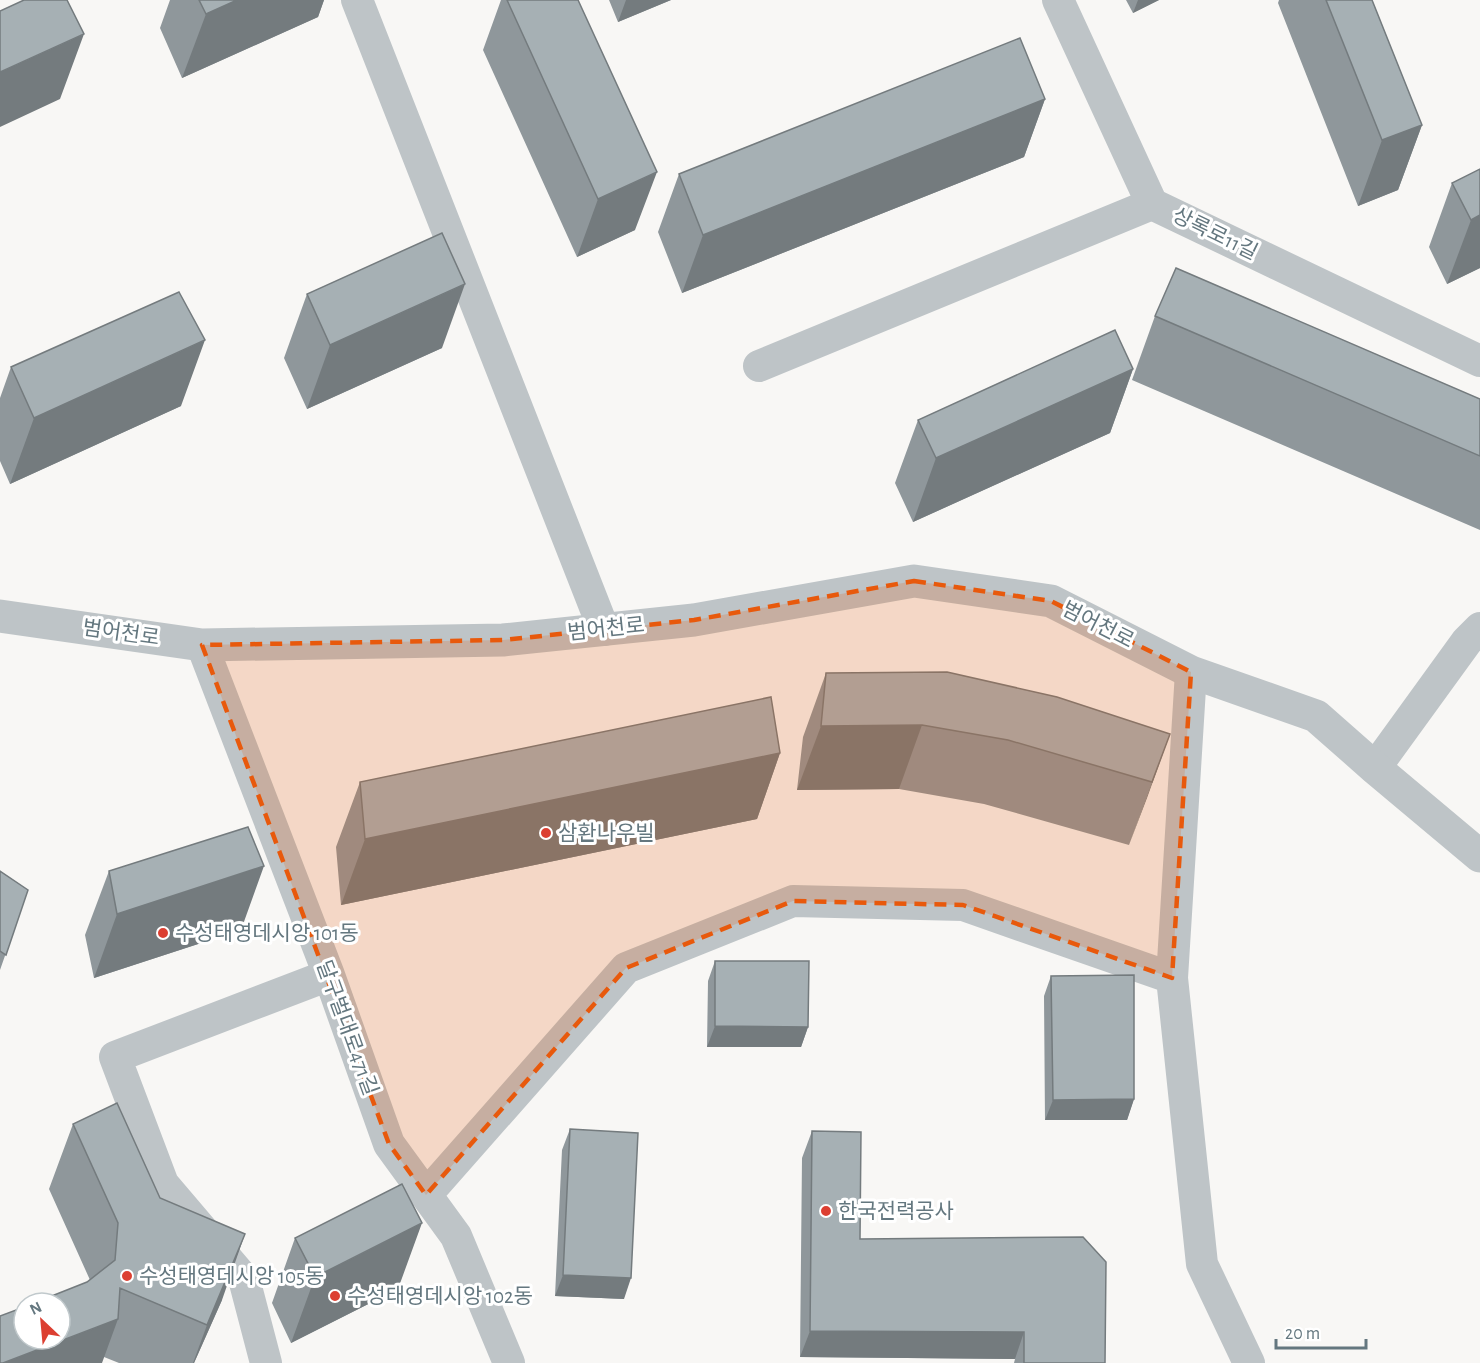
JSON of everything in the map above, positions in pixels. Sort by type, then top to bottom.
[{"type":"street","points":[[357,0],[604,630]]},
{"type":"street","name":"상록로11길","points":[[1058,0],[1152,204],[1480,362]]},
{"type":"street","points":[[759,366],[1152,204]]},
{"type":"street","name":"범어천로","points":[[0,616],[202,645],[503,640],[694,620],[914,581],[1051,601],[1191,672],[1316,716],[1480,856]]},
{"type":"street","points":[[1375,768],[1467,641],[1480,628]]},
{"type":"street","name":"달구벌대로471길","points":[[202,645],[328,975],[389,1144],[456,1236],[509,1363]]},
{"type":"street","points":[[1191,672],[1172,978],[1202,1264],[1249,1363]]},
{"type":"street","points":[[426,1195],[626,969],[793,901],[963,906],[1172,978]]},
{"type":"street","points":[[266,1363],[244,1279],[163,1184],[116,1057],[328,975]]},
{"type":"highlighted area","points":[[914,581],[1051,601],[1191,672],[1172,978],[963,905],[793,901],[626,968],[426,1195],[389,1144],[202,645],[503,640],[694,620]]},
{"type":"building","points":[[24,0],[67,0],[84,34],[0,72],[0,11]]},
{"type":"building","points":[[199,0],[237,0],[206,14]]},
{"type":"building","points":[[507,0],[578,0],[657,172],[598,199]]},
{"type":"building","points":[[1326,0],[1372,0],[1422,125],[1382,140]]},
{"type":"building","points":[[1020,38],[1045,99],[703,235],[679,174]]},
{"type":"building","points":[[1480,169],[1480,215],[1471,220],[1452,183]]},
{"type":"building","points":[[442,233],[465,284],[330,345],[307,294]]},
{"type":"building","points":[[1176,268],[1480,399],[1480,456],[1155,316]]},
{"type":"building","points":[[179,292],[205,340],[34,418],[11,367]]},
{"type":"building","points":[[1115,330],[1133,369],[936,458],[918,420]]},
{"type":"building","points":[[947,672],[1057,697],[1170,734],[1152,782],[1008,740],[922,725],[821,726],[826,673]]},
{"type":"building","points":[[771,697],[780,753],[365,839],[360,782]]},
{"type":"building","points":[[248,827],[264,866],[117,914],[109,871]]},
{"type":"building","points":[[0,871],[28,890],[6,955],[0,951]]},
{"type":"building","points":[[715,961],[809,961],[808,1027],[715,1026]]},
{"type":"building","points":[[1134,975],[1134,1099],[1053,1100],[1051,976]]},
{"type":"building","points":[[117,1103],[160,1198],[245,1234],[207,1325],[120,1288],[118,1319],[72,1337],[72,1291],[64,1291],[87,1282],[115,1260],[118,1223],[73,1124]]},
{"type":"building","points":[[570,1129],[638,1133],[631,1278],[563,1275]]},
{"type":"building","name":"한국전력공사","points":[[812,1131],[861,1132],[860,1239],[1083,1237],[1106,1262],[1105,1363],[1024,1363],[1024,1332],[810,1331]]},
{"type":"building","points":[[402,1184],[422,1223],[315,1277],[295,1238]]},
{"type":"building","points":[[12,1312],[12,1351],[34,1351],[0,1363],[0,1316]]},
{"type":"place","name":"삼환나우빌","points":[[546,833]]},
{"type":"place","name":"수성태영데시앙 101동","points":[[163,933]]},
{"type":"place","name":"한국전력공사","points":[[826,1211]]},
{"type":"place","name":"수성태영데시앙 105동","points":[[127,1276]]},
{"type":"place","name":"수성태영데시앙 102동","points":[[335,1296]]}]
